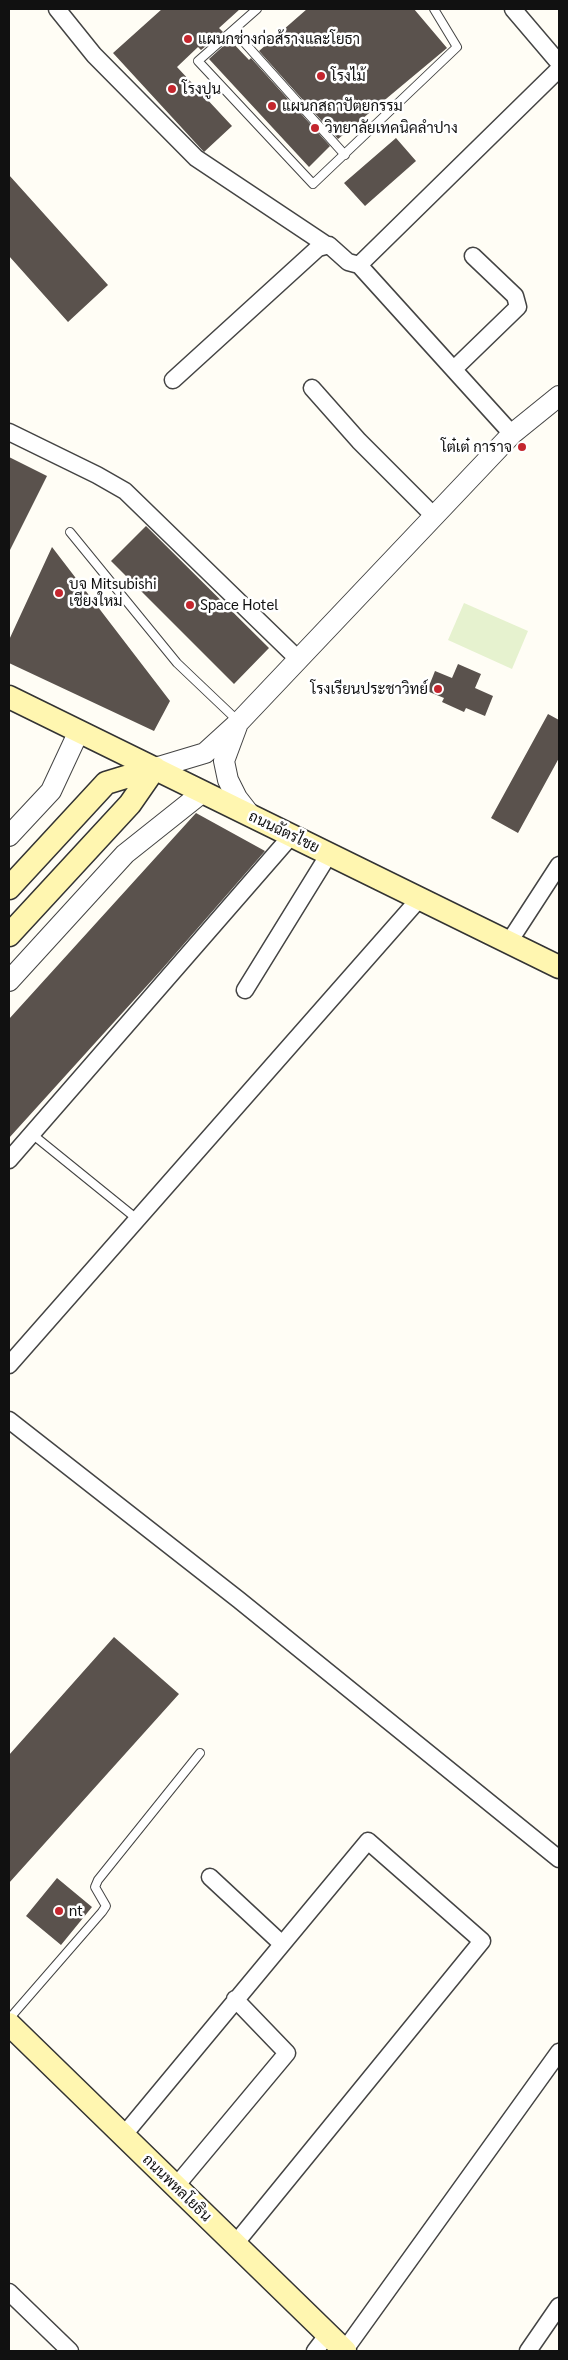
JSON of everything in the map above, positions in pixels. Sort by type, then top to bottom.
[{"type":"main road","name":"ถนนฉัตรไชย","points":[[9,696],[559,967]]},
{"type":"main road","points":[[9,888],[106,783],[155,768]]},
{"type":"main road","points":[[9,935],[130,804],[155,768]]},
{"type":"main road","name":"ถนนพหลโยธิน","points":[[9,2024],[235,2244],[321,2343],[345,2351]]},
{"type":"street","points":[[57,9],[94,55],[196,158],[335,249],[348,262],[359,265],[512,434]]},
{"type":"street","points":[[513,9],[559,63]]},
{"type":"street","points":[[359,265],[559,69]]},
{"type":"street","points":[[173,380],[309,256],[325,244]]},
{"type":"street","points":[[454,368],[518,307],[515,296],[473,256]]},
{"type":"street","points":[[312,388],[359,441],[433,515]]},
{"type":"street","points":[[155,768],[205,753],[239,722],[433,515],[512,434],[559,396]]},
{"type":"street","points":[[9,432],[97,475],[124,491],[298,659]]},
{"type":"street","points":[[239,722],[224,761],[228,780],[237,798],[252,816]]},
{"type":"street","points":[[9,836],[51,791],[79,731]]},
{"type":"street","points":[[9,981],[125,854],[203,792]]},
{"type":"street","points":[[9,1160],[292,835]]},
{"type":"street","points":[[245,990],[329,854]]},
{"type":"street","points":[[509,942],[559,865]]},
{"type":"street","points":[[9,1365],[420,898]]},
{"type":"street","points":[[9,1420],[239,1600],[559,1860]]},
{"type":"street","points":[[124,2136],[235,1999],[368,1841],[482,1941],[235,2244]]},
{"type":"street","points":[[210,1876],[282,1944]]},
{"type":"street","points":[[176,2186],[287,2053],[235,1999]]},
{"type":"street","points":[[345,2351],[559,2052]]},
{"type":"street","points":[[9,2292],[70,2351]]},
{"type":"street","points":[[528,2351],[559,2306]]},
{"type":"lane","points":[[257,9],[198,61],[313,184],[457,47],[434,9]]},
{"type":"lane","points":[[234,31],[345,155]]},
{"type":"lane","points":[[70,532],[176,663],[239,722]]},
{"type":"lane","points":[[32,1134],[137,1219]]},
{"type":"lane","points":[[9,2019],[102,1912],[106,1906],[95,1887],[98,1880],[200,1753]]},
{"type":"green space","points":[[464,603],[528,631],[512,669],[448,640]]},
{"type":"building","name":"โรงปูน","points":[[162,9],[240,9],[219,28],[223,32],[201,50],[198,47],[177,67],[232,126],[204,152],[113,53]]},
{"type":"building","points":[[307,9],[414,9],[447,48],[338,139],[259,51]]},
{"type":"building","name":"แผนกสถาปัตยกรรม","points":[[230,40],[249,60],[251,58],[330,146],[309,167],[209,59]]},
{"type":"building","points":[[396,138],[416,161],[365,206],[344,183]]},
{"type":"building","points":[[9,175],[108,285],[68,322],[9,256]]},
{"type":"building","points":[[9,457],[47,476],[9,552]]},
{"type":"building","name":"Space Hotel","points":[[146,526],[269,648],[234,684],[111,561]]},
{"type":"building","name":"บจ Mitsubishi เชียงใหม่","points":[[52,547],[170,701],[154,731],[9,663],[9,640]]},
{"type":"building","points":[[458,664],[481,674],[475,688],[493,696],[485,716],[466,708],[464,712],[442,702],[444,698],[427,691],[435,671],[452,678]]},
{"type":"building","points":[[548,714],[559,720],[559,758],[518,833],[491,818]]},
{"type":"building","points":[[196,813],[265,851],[163,968],[9,1138],[9,1019]]},
{"type":"building","points":[[114,1637],[179,1694],[9,1883],[9,1755]]},
{"type":"building","name":"nt","points":[[57,1878],[92,1907],[61,1945],[26,1916]]},
{"type":"place","name":"แผนกช่างก่อส้รางและโยธา","points":[[188,39]]},
{"type":"place","name":"โรงไม้","points":[[321,76]]},
{"type":"place","name":"โรงปูน","points":[[172,89]]},
{"type":"place","name":"แผนกสถาปัตยกรรม","points":[[272,106]]},
{"type":"place","name":"วิทยาลัยเทคนิคลำปาง","points":[[315,128]]},
{"type":"place","name":"โต๋เต๋ การาจ","points":[[522,447]]},
{"type":"place","name":"บจ Mitsubishi เชียงใหม่","points":[[59,593]]},
{"type":"place","name":"Space Hotel","points":[[190,605]]},
{"type":"place","name":"โรงเรียนประชาวิทย์","points":[[438,689]]},
{"type":"place","name":"nt","points":[[59,1911]]}]
